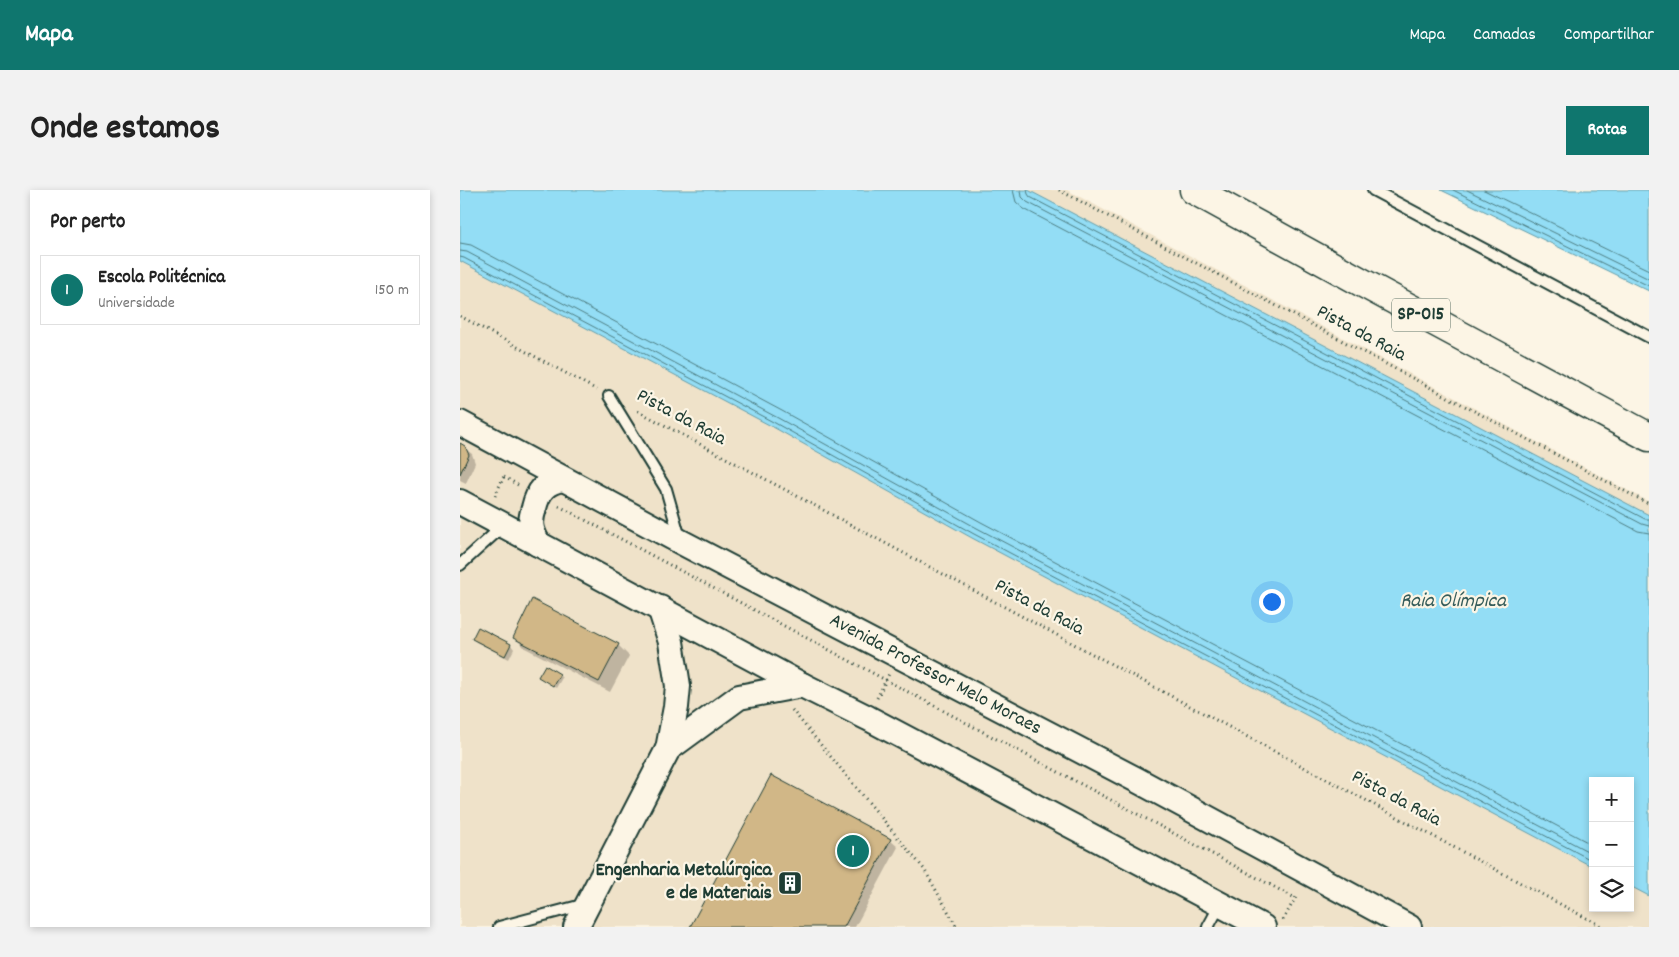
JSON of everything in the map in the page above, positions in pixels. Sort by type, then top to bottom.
[{"type":"highway","name":"SP-015","points":[[1194,190],[1649,438]]},
{"type":"street","name":"Avenida Professor Melo Moraes","points":[[460,423],[681,542],[1137,780],[1409,927]]},
{"type":"street","points":[[538,544],[531,528],[537,494],[545,485],[562,479]]},
{"type":"street","points":[[460,502],[802,685],[1265,927]]},
{"type":"street","points":[[576,927],[668,749],[678,686],[671,642],[660,608]]},
{"type":"street","points":[[668,749],[739,697],[802,685]]},
{"type":"lane","points":[[1373,190],[1649,337]]},
{"type":"lane","points":[[609,396],[666,489],[681,542]]},
{"type":"lane","points":[[460,565],[495,521]]},
{"type":"lane","points":[[499,927],[587,904]]},
{"type":"lane","points":[[1208,927],[1220,905]]},
{"type":"path","name":"Pista da Raia","points":[[1058,190],[1649,504]]},
{"type":"path","name":"Pista da Raia","points":[[460,316],[1603,927]]},
{"type":"path","points":[[495,521],[504,477],[515,453]]},
{"type":"path","points":[[504,477],[1295,898],[1265,927]]},
{"type":"path","points":[[868,718],[898,656]]},
{"type":"path","points":[[776,690],[924,869],[957,927]]},
{"type":"shaded area","points":[[460,190],[1067,190],[1649,502],[1649,927],[460,927]]},
{"type":"water","name":"Raia Olímpica","points":[[460,190],[1028,190],[1649,515],[1649,896],[1634,888],[1634,777],[1589,777],[1589,865],[972,538],[773,427],[460,261]]},
{"type":"water","points":[[1441,190],[1649,190],[1649,291]]},
{"type":"building","points":[[460,443],[465,446],[469,455],[460,474]]},
{"type":"building","points":[[532,599],[619,644],[599,682],[513,638]]},
{"type":"building","points":[[478,627],[511,644],[505,656],[472,639]]},
{"type":"building","points":[[545,665],[560,674],[553,686],[538,677]]},
{"type":"building","name":"Engenharia Metalúrgica e de Materiais","points":[[771,775],[891,839],[844,927],[690,927]]},
{"type":"place","name":"Escola Politécnica","points":[[853,851]]},
{"type":"place","name":"Engenharia Metalúrgica e de Materiais","points":[[790,883]]}]
